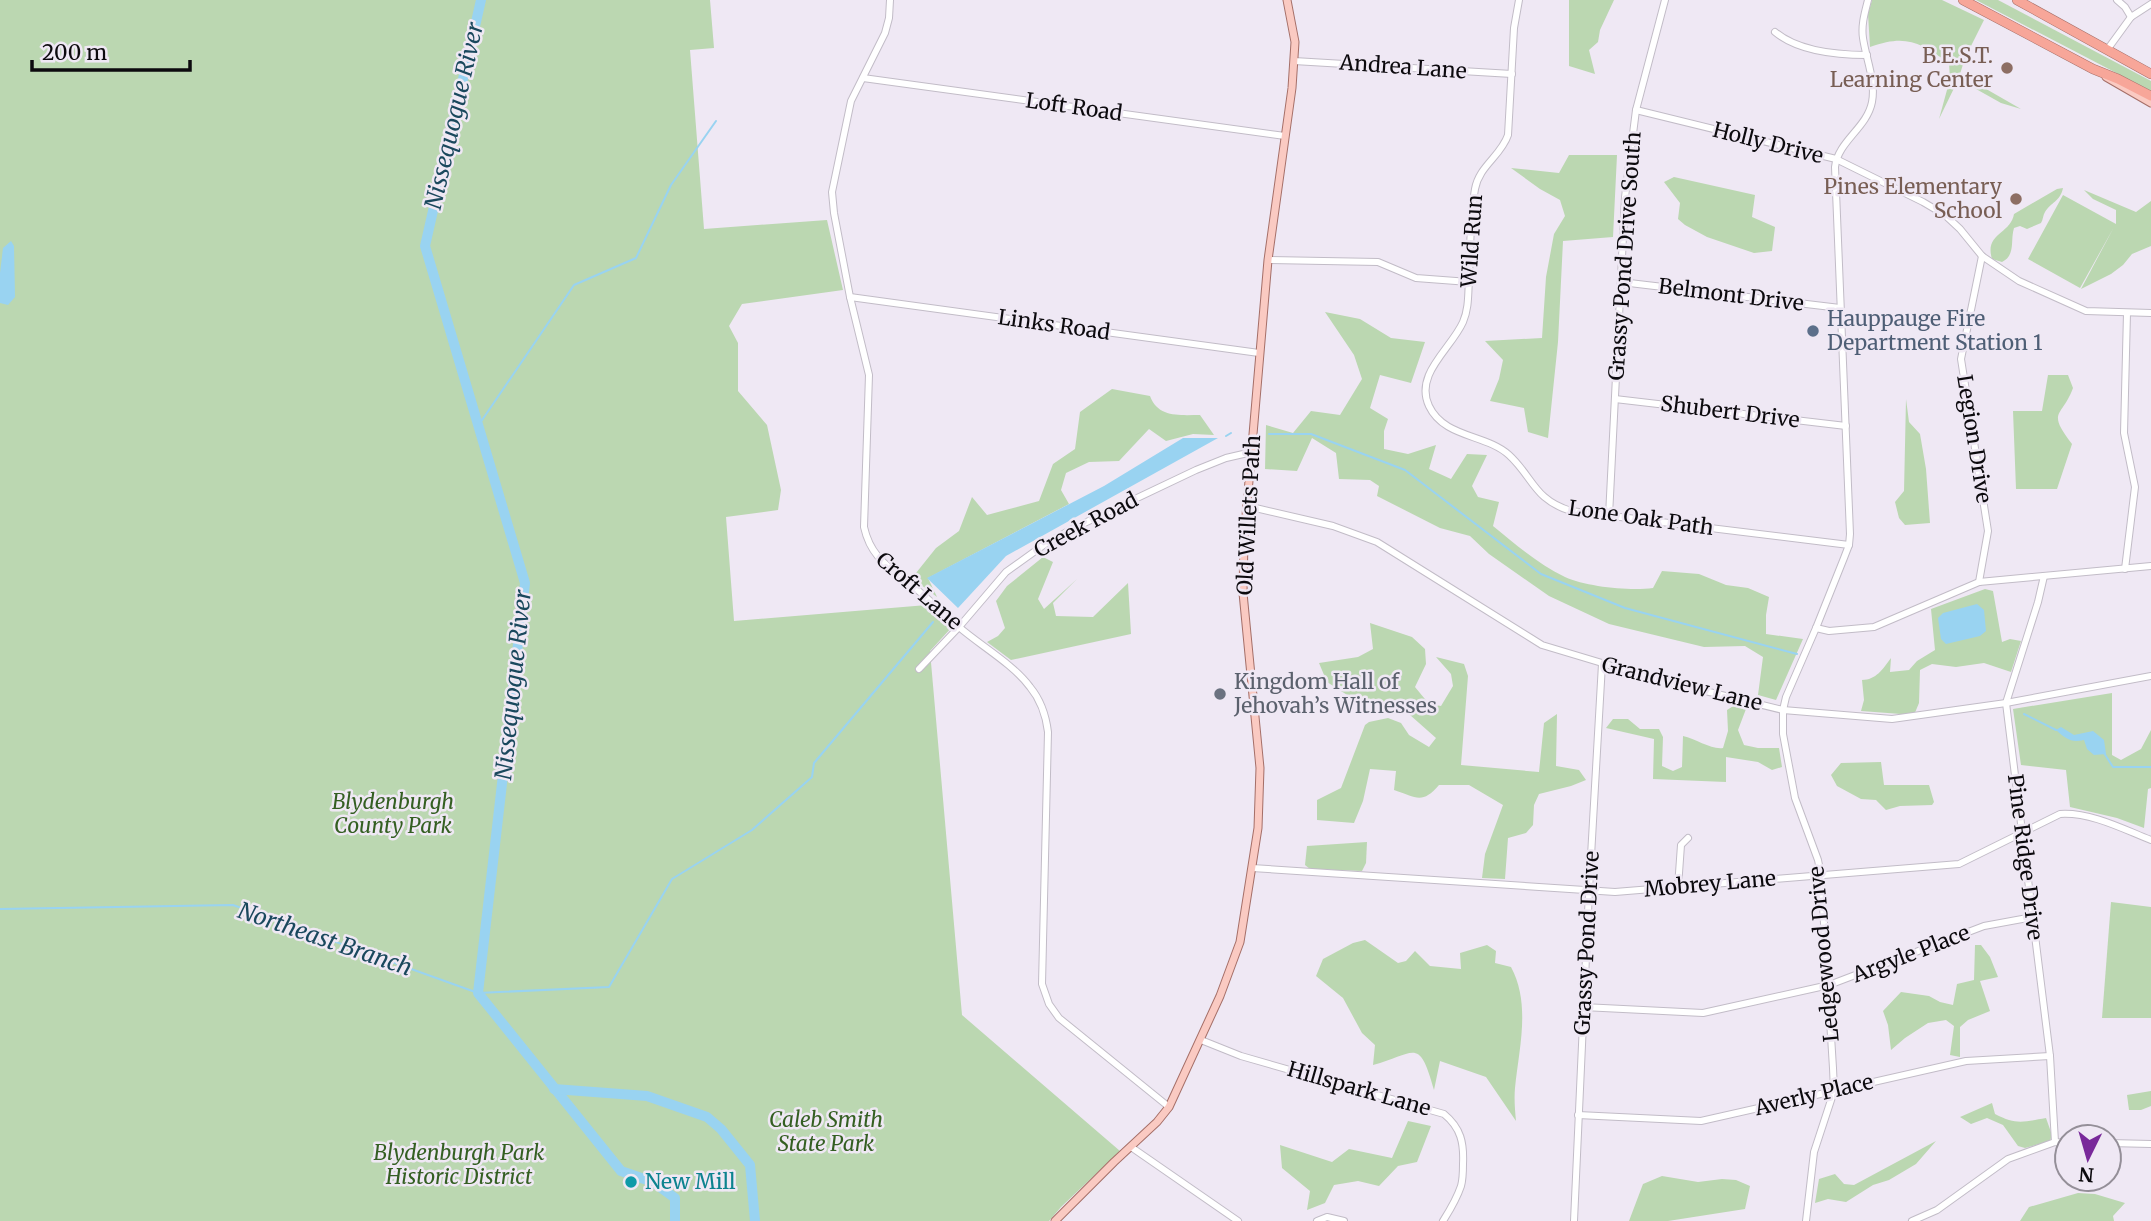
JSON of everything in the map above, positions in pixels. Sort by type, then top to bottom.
[{"type":"highway","points":[[1962,0],[2093,69],[2151,96]]},
{"type":"highway","points":[[2017,0],[2151,74]]},
{"type":"main road","name":"Old Willets Path","points":[[1056,1221],[1169,1107],[1220,996],[1240,942],[1258,828],[1260,768],[1243,593],[1244,539],[1268,260],[1294,61],[1295,42],[1287,0]]},
{"type":"main road","points":[[2093,69],[2151,103]]},
{"type":"street","name":"Croft Lane","points":[[890,0],[885,33],[851,101],[832,192],[850,297],[869,375],[864,527],[873,552],[881,560],[1030,686],[1038,699],[1046,722],[1048,748],[1042,984],[1049,1004],[1059,1018],[1169,1107]]},
{"type":"street","name":"Wild Run","points":[[1457,333],[1466,312],[1475,188],[1484,168],[1505,145],[1508,135],[1514,29],[1519,0]]},
{"type":"street","name":"Grassy Pond Drive South","points":[[1609,516],[1625,197],[1636,110],[1665,0]]},
{"type":"street","points":[[1836,159],[1840,150],[1866,119],[1873,98],[1863,26],[1868,0]]},
{"type":"street","points":[[2117,0],[2131,17]]},
{"type":"street","points":[[2107,50],[2131,17],[2151,5]]},
{"type":"street","points":[[1775,32],[1787,41],[1814,48],[1839,54],[1867,55]]},
{"type":"street","name":"Andrea Lane","points":[[1294,61],[1511,74]]},
{"type":"street","name":"Loft Road","points":[[863,78],[1285,136]]},
{"type":"street","name":"Holly Drive","points":[[1636,110],[1836,159],[1945,215],[1982,256],[2019,281],[2086,311],[2151,313]]},
{"type":"street","name":"Ledgewood Drive","points":[[1806,1221],[1814,1152],[1834,1091],[1821,875],[1818,860],[1794,798],[1783,734],[1783,710],[1849,544],[1834,178],[1836,159]]},
{"type":"street","name":"Legion Drive","points":[[1979,582],[1988,531],[1961,359],[1982,256]]},
{"type":"street","points":[[1268,260],[1378,262],[1416,278],[1469,282]]},
{"type":"street","name":"Belmont Drive","points":[[1621,282],[1840,308]]},
{"type":"street","name":"Links Road","points":[[850,297],[1259,353]]},
{"type":"street","points":[[2125,569],[2135,487],[2124,433],[2127,313]]},
{"type":"street","name":"Lone Oak Path","points":[[1457,333],[1429,373],[1424,391],[1434,416],[1443,424],[1499,448],[1510,456],[1533,486],[1558,508],[1849,544]]},
{"type":"street","name":"Shubert Drive","points":[[1615,399],[1846,426]]},
{"type":"street","name":"Creek Road","points":[[919,669],[1006,572],[1045,544],[1195,470],[1226,458],[1252,453]]},
{"type":"street","name":"Grandview Lane","points":[[1247,506],[1333,526],[1377,542],[1542,645],[1674,684],[1783,710],[1892,719],[2006,703],[2151,676]]},
{"type":"street","points":[[1816,628],[1829,631],[1874,627],[1979,582],[2151,566]]},
{"type":"street","name":"Pine Ridge Drive","points":[[2044,576],[2036,611],[2006,703],[2050,1056],[2054,1123]]},
{"type":"street","name":"Grassy Pond Drive","points":[[1574,1221],[1602,664]]},
{"type":"street","name":"Mobrey Lane","points":[[1252,868],[1615,892],[1959,864],[2060,814],[2087,816],[2151,840]]},
{"type":"street","points":[[1678,887],[1681,845],[1688,838]]},
{"type":"street","name":"Argyle Place","points":[[1583,1007],[1703,1013],[1829,985],[1984,926],[2033,917]]},
{"type":"street","name":"Hillspark Lane","points":[[1201,1040],[1241,1056],[1444,1114],[1460,1131],[1464,1143],[1462,1184],[1443,1221]]},
{"type":"street","name":"Averly Place","points":[[1578,1115],[1700,1121],[1966,1061],[2050,1056]]},
{"type":"street","points":[[1912,1221],[1937,1210],[2008,1159],[2053,1143]]},
{"type":"street","points":[[2123,1143],[2151,1144]]},
{"type":"street","points":[[1131,1147],[1238,1221]]},
{"type":"street","points":[[1317,1221],[1327,1217],[1343,1221]]},
{"type":"green space","name":"Blydenburgh County Park","points":[[0,0],[710,0],[714,48],[690,50],[704,229],[827,220],[843,290],[742,304],[729,326],[738,343],[738,391],[767,425],[781,490],[778,510],[726,517],[734,621],[927,605],[952,627],[930,651],[962,1015],[1120,1151],[1049,1221],[0,1221]]},
{"type":"green space","points":[[1569,0],[1614,0],[1600,30],[1598,42],[1589,50],[1595,74],[1569,66]]},
{"type":"green space","points":[[1872,0],[1942,0],[1984,20],[1960,74],[2021,109],[2001,103],[1958,80],[1939,119],[1950,79],[1949,63],[1912,42],[1893,41],[1870,47],[1868,14]]},
{"type":"green space","points":[[1976,0],[1998,0],[2151,81],[2151,91]]},
{"type":"green space","points":[[1569,155],[1617,155],[1613,237],[1563,241],[1558,342],[1548,438],[1528,432],[1524,408],[1490,401],[1503,360],[1485,341],[1542,338],[1546,277],[1554,234],[1565,216],[1560,200],[1511,168],[1559,173]]},
{"type":"green space","points":[[1674,177],[1755,195],[1752,217],[1775,227],[1772,251],[1754,253],[1707,237],[1685,225],[1678,219],[1680,203],[1664,182]]},
{"type":"green space","points":[[2063,188],[2060,196],[2045,212],[2041,223],[2027,229],[2020,226],[2014,228],[2011,252],[2006,259],[2002,262],[1992,259],[1992,244],[2012,221],[2014,214]]},
{"type":"green space","points":[[2084,190],[2136,212],[2151,201],[2151,246],[2132,254],[2111,274],[2081,289],[2114,227],[2080,288],[2028,259],[2063,195],[2116,224],[2116,210],[2093,199]]},
{"type":"green space","points":[[1325,312],[1360,319],[1391,338],[1425,342],[1411,383],[1380,375],[1370,408],[1388,419],[1384,431],[1384,449],[1408,454],[1436,445],[1429,469],[1451,479],[1467,454],[1487,455],[1472,486],[1478,497],[1499,502],[1493,526],[1527,554],[1565,577],[1596,586],[1653,588],[1662,571],[1699,574],[1769,597],[1766,634],[1803,639],[1776,700],[1758,695],[1763,657],[1745,646],[1704,647],[1609,624],[1549,596],[1489,554],[1470,536],[1440,528],[1377,496],[1379,486],[1370,480],[1339,479],[1336,453],[1312,438],[1297,471],[1265,469],[1266,425],[1293,433],[1311,411],[1340,415],[1362,379],[1354,355]]},
{"type":"green space","points":[[2048,375],[2068,375],[2073,388],[2058,419],[2072,444],[2057,489],[2016,489],[2013,411],[2042,411]]},
{"type":"green space","points":[[1112,389],[1150,396],[1158,408],[1170,414],[1200,415],[1214,435],[1193,434],[1166,441],[1149,429],[1119,461],[1089,462],[1066,473],[1061,490],[1069,504],[928,578],[937,597],[912,578],[936,548],[959,531],[972,497],[987,515],[1039,501],[1053,464],[1075,449],[1080,412]]},
{"type":"green space","points":[[1906,399],[1909,422],[1920,434],[1930,523],[1905,525],[1899,518],[1895,502],[1904,491]]},
{"type":"green space","points":[[1043,557],[1053,562],[1038,599],[1044,609],[1077,579],[1053,603],[1056,616],[1093,617],[1128,583],[1131,634],[1011,660],[987,642],[1005,628],[996,601],[1007,586]]},
{"type":"green space","points":[[1985,589],[1993,591],[2002,642],[2010,639],[2021,641],[2011,672],[1984,663],[1956,667],[1932,664],[1920,670],[1919,703],[1914,715],[1861,711],[1864,700],[1862,680],[1875,676],[1891,658],[1890,672],[1909,670],[1917,661],[1935,650],[1931,609]]},
{"type":"green space","points":[[1370,623],[1412,637],[1425,649],[1426,664],[1415,687],[1429,704],[1441,706],[1453,686],[1451,674],[1436,657],[1464,664],[1468,676],[1461,765],[1539,772],[1544,723],[1557,714],[1556,766],[1579,770],[1586,780],[1539,794],[1534,805],[1533,825],[1526,833],[1508,838],[1505,879],[1482,878],[1485,854],[1503,805],[1469,785],[1439,785],[1428,795],[1418,798],[1394,790],[1396,771],[1370,769],[1363,801],[1354,823],[1317,820],[1317,800],[1341,788],[1365,725],[1369,722],[1388,718],[1401,723],[1409,735],[1429,747],[1436,738],[1410,715],[1395,707],[1355,700],[1327,682],[1319,663],[1358,657],[1373,649]]},
{"type":"green space","points":[[2112,693],[2112,755],[2121,760],[2141,749],[2151,730],[2151,788],[2148,789],[2144,828],[2117,818],[2070,807],[2066,770],[2021,765],[2013,709]]},
{"type":"green space","points":[[1735,705],[1746,709],[1738,730],[1744,745],[1779,748],[1782,767],[1772,770],[1758,762],[1726,757],[1726,782],[1653,779],[1654,739],[1606,728],[1613,719],[1628,719],[1640,729],[1659,729],[1663,737],[1662,766],[1673,771],[1682,767],[1683,736],[1723,748],[1728,731],[1727,710]]},
{"type":"green space","points":[[1881,762],[1884,785],[1929,785],[1934,802],[1932,805],[1900,806],[1886,810],[1876,800],[1861,799],[1837,786],[1831,775],[1841,763]]},
{"type":"green space","points":[[1367,842],[1366,863],[1362,871],[1310,869],[1305,865],[1307,846]]},
{"type":"green space","points":[[2111,902],[2151,907],[2151,1018],[2102,1018]]},
{"type":"green space","points":[[1365,940],[1398,963],[1406,961],[1415,951],[1430,966],[1461,969],[1460,953],[1487,945],[1496,951],[1495,963],[1511,967],[1521,996],[1522,1011],[1515,1092],[1516,1121],[1486,1077],[1440,1061],[1434,1090],[1429,1073],[1419,1055],[1407,1053],[1373,1065],[1375,1045],[1362,1033],[1343,998],[1316,976],[1323,959],[1353,943]]},
{"type":"green space","points":[[1975,945],[1981,945],[1990,957],[1998,977],[1980,981],[1990,1011],[1968,1020],[1960,1027],[1960,1057],[1950,1055],[1954,1026],[1946,1020],[1928,1023],[1891,1050],[1883,1011],[1901,992],[1929,996],[1953,1005],[1957,984],[1974,980]]},
{"type":"green space","points":[[2151,1091],[2151,1106],[2141,1110],[2129,1110],[2127,1095]]},
{"type":"green space","points":[[1992,1103],[1995,1114],[2009,1120],[2046,1118],[2052,1135],[2050,1141],[2025,1148],[2018,1146],[2003,1125],[1987,1118],[1971,1124],[1960,1117]]},
{"type":"green space","points":[[1408,1121],[1431,1126],[1417,1162],[1398,1166],[1379,1186],[1358,1181],[1334,1185],[1325,1203],[1307,1210],[1310,1191],[1282,1168],[1280,1145],[1332,1162],[1349,1149],[1392,1158]]},
{"type":"green space","points":[[1936,1141],[1916,1164],[1889,1180],[1873,1185],[1846,1202],[1828,1199],[1815,1203],[1819,1179],[1835,1174],[1844,1184],[1854,1185]]},
{"type":"green space","points":[[1662,1176],[1698,1182],[1736,1180],[1750,1186],[1745,1209],[1668,1221],[1629,1221],[1643,1184]]},
{"type":"green space","points":[[2078,1193],[2095,1194],[2125,1203],[2113,1216],[2114,1221],[2020,1221],[2029,1207]]},
{"type":"water","points":[[11,241],[14,246],[15,297],[8,305],[0,303],[0,273],[3,248]]},
{"type":"water","points":[[1183,438],[1218,438],[1006,556],[958,608],[927,578],[1104,486]]},
{"type":"water","points":[[1977,604],[1984,610],[1986,631],[1980,636],[1946,644],[1941,639],[1938,618],[1943,613]]},
{"type":"water","points":[[2061,727],[2074,735],[2093,731],[2104,740],[2106,754],[2094,755],[2087,749],[2084,740],[2069,740],[2056,730]]},
{"type":"waterway","name":"Nissequogue River","points":[[481,0],[425,246],[525,583],[478,993],[621,1171],[653,1182],[675,1198],[675,1221]]},
{"type":"waterway","points":[[478,426],[574,285],[636,258],[671,185],[716,121]]},
{"type":"waterway","points":[[1226,436],[1231,433]]},
{"type":"waterway","points":[[1269,434],[1311,434],[1405,470],[1541,574],[1625,608],[1797,654]]},
{"type":"waterway","name":"Northeast Branch","points":[[0,909],[233,905],[478,993],[609,987],[672,879],[752,830],[812,777],[814,763],[933,622]]},
{"type":"waterway","points":[[2024,714],[2056,730]]},
{"type":"waterway","points":[[2104,753],[2113,767],[2151,767]]},
{"type":"waterway","points":[[554,1089],[647,1096],[707,1117],[721,1129],[750,1165],[755,1221]]},
{"type":"place","name":"B.E.S.T. Learning Center","points":[[2007,68]]},
{"type":"place","name":"Pines Elementary School","points":[[2016,199]]},
{"type":"place","name":"Hauppauge Fire Department Station 1","points":[[1813,331]]},
{"type":"place","name":"Kingdom Hall of Jehovah’s Witnesses","points":[[1220,694]]},
{"type":"place","name":"New Mill","points":[[631,1182]]},
{"type":"park label","name":"Caleb Smith State Park","points":[[826,1132]]},
{"type":"park label","name":"Blydenburgh Park Historic District","points":[[459,1165]]}]
